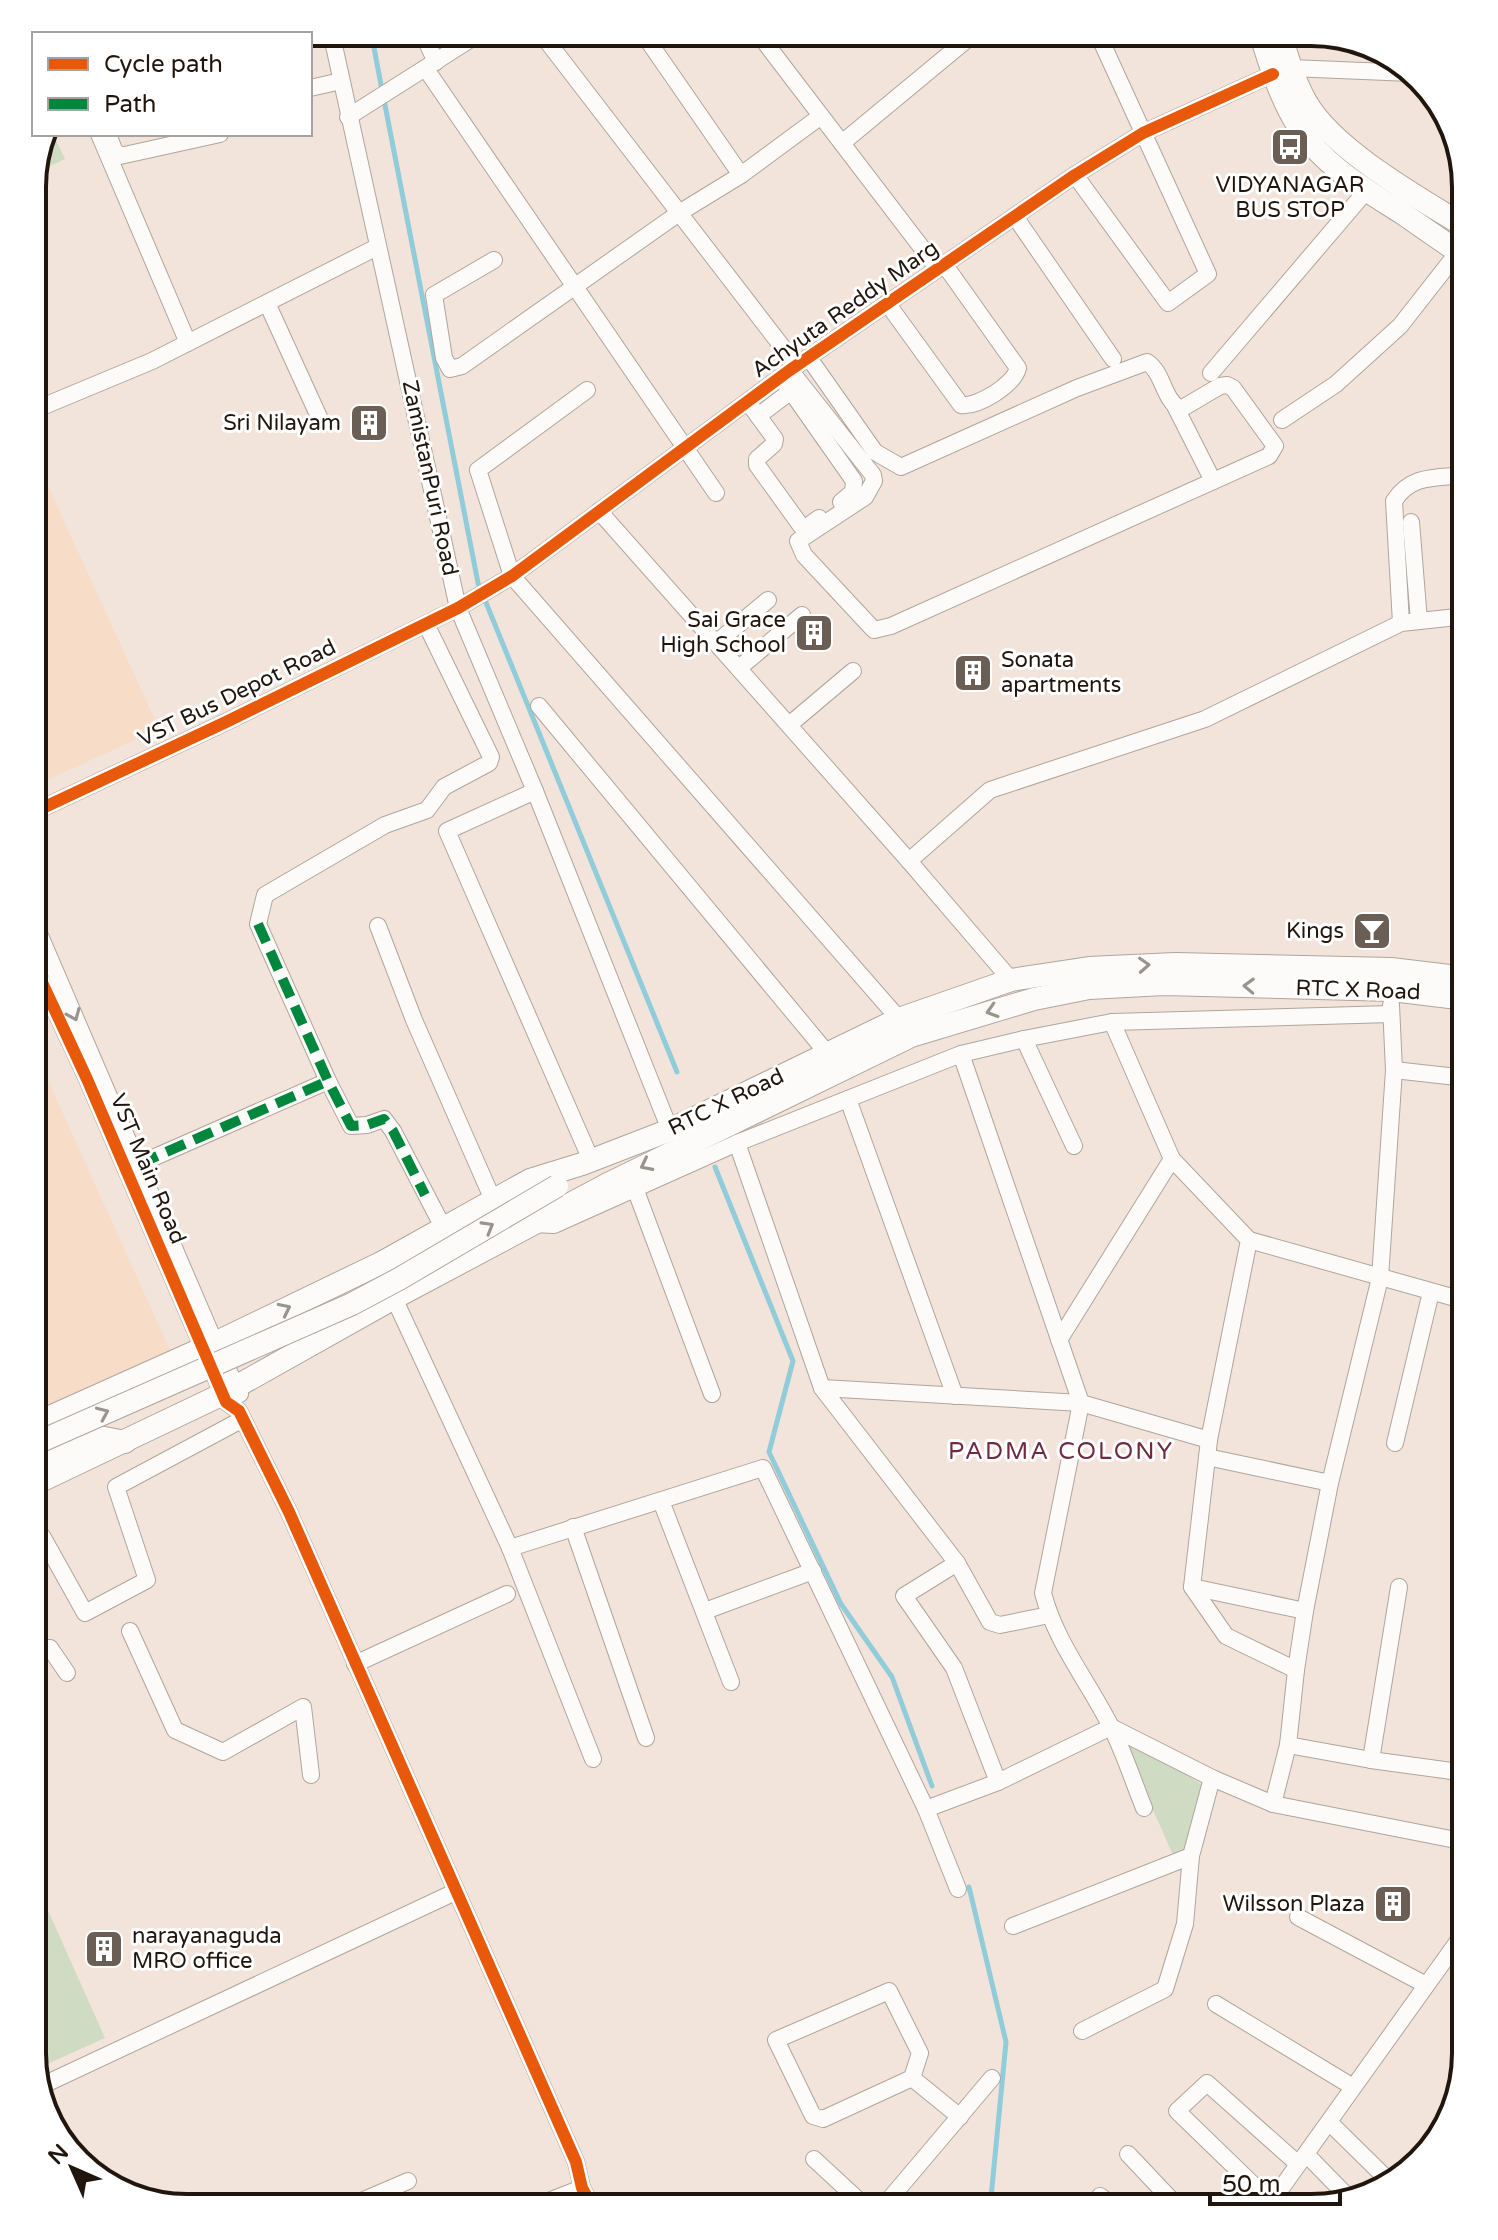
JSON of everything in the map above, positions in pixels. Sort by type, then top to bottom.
[{"type":"main road","points":[[1268,46],[1306,103],[1341,143],[1452,219]]},
{"type":"main road","points":[[1281,46],[1282,71],[1291,115],[1311,144],[1367,190],[1452,247]]},
{"type":"main road","name":"RTC X Road","points":[[46,1479],[231,1390],[394,1298],[679,1148],[911,1036],[1034,999],[1089,978],[1175,964],[1391,969],[1452,976]]},
{"type":"main road","name":"RTC X Road","points":[[46,1419],[209,1346],[381,1263],[530,1180],[670,1130],[899,1019],[1011,980],[1089,978],[1164,984],[1392,990],[1452,997]]},
{"type":"main road","points":[[46,1439],[352,1304],[557,1186],[586,1162]]},
{"type":"main road","name":"RTC X Road","points":[[46,1459],[99,1437],[125,1442]]},
{"type":"street","name":"ZamistanPuri Road","points":[[334,46],[377,247],[464,605],[670,1130]]},
{"type":"street","points":[[426,46],[431,66],[683,449],[716,493]]},
{"type":"street","points":[[348,117],[461,46]]},
{"type":"street","points":[[551,46],[873,475],[874,481],[865,497],[798,541],[804,555],[870,628],[880,630],[1273,452],[1274,442],[1233,388],[1227,385],[1220,386],[1188,407],[1181,409],[1175,406]]},
{"type":"street","points":[[652,46],[741,175]]},
{"type":"street","points":[[768,46],[1018,368],[1016,376],[970,406],[961,405],[887,303]]},
{"type":"street","points":[[842,143],[948,46]]},
{"type":"street","points":[[1075,175],[1168,303],[1208,274],[1103,46]]},
{"type":"street","points":[[1282,71],[1394,73]]},
{"type":"street","name":"Achyuta Reddy Marg","points":[[464,605],[512,576],[748,402],[1075,175],[1143,133],[1282,71]]},
{"type":"street","points":[[312,88],[341,81]]},
{"type":"street","points":[[494,260],[434,295],[444,358],[450,369],[462,366],[679,213],[741,175],[821,116]]},
{"type":"street","points":[[100,136],[188,343]]},
{"type":"street","points":[[109,136],[120,156],[211,136]]},
{"type":"street","points":[[1211,373],[1367,190]]},
{"type":"street","points":[[1016,218],[1113,359]]},
{"type":"street","points":[[46,405],[268,306],[377,247]]},
{"type":"street","points":[[1282,420],[1336,384],[1400,326],[1452,266]]},
{"type":"street","points":[[268,306],[319,417]]},
{"type":"street","points":[[793,372],[875,452],[901,467],[1077,388],[1147,362],[1156,371],[1213,481]]},
{"type":"street","points":[[748,402],[775,439],[774,444],[757,459],[757,465],[797,522],[808,526],[850,496],[854,481],[793,372]]},
{"type":"street","points":[[758,416],[793,372]]},
{"type":"street","points":[[587,390],[478,470],[512,576],[899,1019]]},
{"type":"street","points":[[873,475],[890,462]]},
{"type":"street","points":[[1401,623],[1394,501],[1401,490],[1413,481],[1452,477]]},
{"type":"street","points":[[599,511],[1011,980]]},
{"type":"street","points":[[1411,522],[1419,621]]},
{"type":"street","points":[[716,643],[768,600]]},
{"type":"street","name":"VST Bus Depot Road","points":[[46,806],[464,605]]},
{"type":"street","points":[[739,668],[802,615]]},
{"type":"street","points":[[909,861],[990,790],[1205,719],[1401,623],[1452,617]]},
{"type":"street","points":[[426,624],[491,757],[489,763],[444,787],[427,810],[385,825],[265,895],[258,924],[351,1126],[384,1119],[444,1229]]},
{"type":"street","points":[[789,725],[853,671]]},
{"type":"street","points":[[539,706],[827,1053]]},
{"type":"street","points":[[535,791],[447,831],[586,1162]]},
{"type":"street","points":[[378,926],[414,1020],[493,1200]]},
{"type":"street","name":"VST Main Road","points":[[46,949],[139,1164],[209,1346]]},
{"type":"street","points":[[1273,1804],[1288,1745],[1305,1611],[1330,1483],[1380,1278],[1394,1070],[1392,990]]},
{"type":"street","name":"VST Main Road","points":[[46,991],[231,1390],[226,1402],[241,1415],[289,1512],[576,2162],[585,2194]]},
{"type":"street","points":[[533,1223],[554,1225],[636,1191],[737,1143],[961,1054],[1112,1022],[1391,1014]]},
{"type":"street","points":[[1112,1022],[1172,1159],[1249,1240],[1452,1297]]},
{"type":"street","points":[[1024,1039],[1074,1146]]},
{"type":"street","points":[[961,1054],[1081,1403],[1043,1593],[1049,1615],[1077,1671],[1111,1727],[1144,1808]]},
{"type":"street","points":[[1394,1070],[1452,1076]]},
{"type":"street","points":[[139,1164],[328,1081]]},
{"type":"street","points":[[848,1099],[955,1396]]},
{"type":"street","points":[[737,1143],[822,1388],[957,1563],[990,1622],[1000,1625],[1049,1615]]},
{"type":"street","points":[[1059,1340],[1172,1159]]},
{"type":"street","points":[[636,1191],[712,1394]]},
{"type":"street","points":[[1249,1240],[1208,1449],[1192,1587],[1226,1636],[1296,1670]]},
{"type":"street","points":[[1395,1443],[1431,1292]]},
{"type":"street","points":[[394,1298],[510,1548],[593,1759]]},
{"type":"street","points":[[822,1388],[1081,1403],[1208,1449],[1330,1483]]},
{"type":"street","points":[[46,1543],[85,1613],[147,1580],[116,1487],[217,1433],[241,1415]]},
{"type":"street","points":[[510,1548],[763,1468],[926,1809],[958,1889]]},
{"type":"street","points":[[661,1501],[731,1682]]},
{"type":"street","points":[[573,1527],[646,1738]]},
{"type":"street","points":[[957,1563],[904,1596],[954,1668],[998,1782]]},
{"type":"street","points":[[705,1611],[813,1571]]},
{"type":"street","points":[[1192,1587],[1305,1611]]},
{"type":"street","points":[[1371,1760],[1399,1587]]},
{"type":"street","points":[[355,1664],[507,1594]]},
{"type":"street","points":[[130,1631],[175,1730],[223,1752],[303,1707],[311,1775]]},
{"type":"street","points":[[46,1648],[50,1648],[67,1673]]},
{"type":"street","points":[[926,1809],[998,1782],[1111,1727]]},
{"type":"street","points":[[1111,1727],[1212,1778],[1273,1804],[1452,1839]]},
{"type":"street","points":[[1288,1745],[1452,1771]]},
{"type":"street","points":[[1082,2031],[1165,1989],[1185,1924],[1191,1856],[1212,1778]]},
{"type":"street","points":[[1013,1926],[1191,1856]]},
{"type":"street","points":[[49,2082],[455,1892]]},
{"type":"street","points":[[1298,1917],[1426,1985]]},
{"type":"street","points":[[1277,2194],[1452,1949]]},
{"type":"street","points":[[889,1991],[920,2053],[912,2078],[823,2119],[813,2116],[776,2040],[889,1991]]},
{"type":"street","points":[[1216,2004],[1353,2087]]},
{"type":"street","points":[[912,2078],[960,2117]]},
{"type":"street","points":[[894,2194],[992,2078]]},
{"type":"street","points":[[1258,2194],[1177,2111],[1207,2083],[1340,2191]]},
{"type":"street","points":[[1329,2122],[1383,2175]]},
{"type":"street","points":[[1128,2154],[1166,2194]]},
{"type":"street","points":[[814,2159],[852,2194]]},
{"type":"street","points":[[378,2194],[408,2181]]},
{"type":"street","points":[[567,2194],[582,2188]]},
{"type":"shaded area","points":[[46,482],[159,729],[46,781]]},
{"type":"shaded area","points":[[46,1076],[173,1357],[46,1413]]},
{"type":"green space","points":[[55,138],[65,159],[47,167]]},
{"type":"green space","points":[[1121,1738],[1157,1756],[1213,1792],[1204,1844],[1185,1882]]},
{"type":"green space","points":[[46,1906],[105,2038],[47,2064]]},
{"type":"waterway","points":[[374,46],[382,90]]},
{"type":"waterway","points":[[384,100],[478,583],[677,1072]]},
{"type":"waterway","points":[[715,1167],[793,1361],[769,1452],[841,1604],[892,1677],[932,1786]]},
{"type":"waterway","points":[[969,1887],[1006,2042],[991,2194]]},
{"type":"marked path","points":[[258,924],[351,1126],[384,1119],[425,1195]]},
{"type":"marked path","points":[[139,1164],[328,1081]]},
{"type":"cycle path","points":[[46,806],[458,608],[512,576],[790,370],[1075,175],[1143,133],[1273,74]]},
{"type":"cycle path","points":[[46,991],[226,1402],[239,1411],[289,1512],[576,2162],[585,2194]]},
{"type":"place","name":"VIDYANAGAR BUS STOP","points":[[1290,147]]},
{"type":"place","name":"Sri Nilayam","points":[[369,423]]},
{"type":"place","name":"Sai Grace High School","points":[[814,633]]},
{"type":"place","name":"Sonata apartments","points":[[973,673]]},
{"type":"place","name":"Kings","points":[[1372,931]]},
{"type":"place","name":"Wilsson Plaza","points":[[1393,1904]]},
{"type":"place","name":"narayanaguda MRO office","points":[[104,1949]]},
{"type":"district","name":"PADMA COLONY","points":[[1061,1451]]}]
